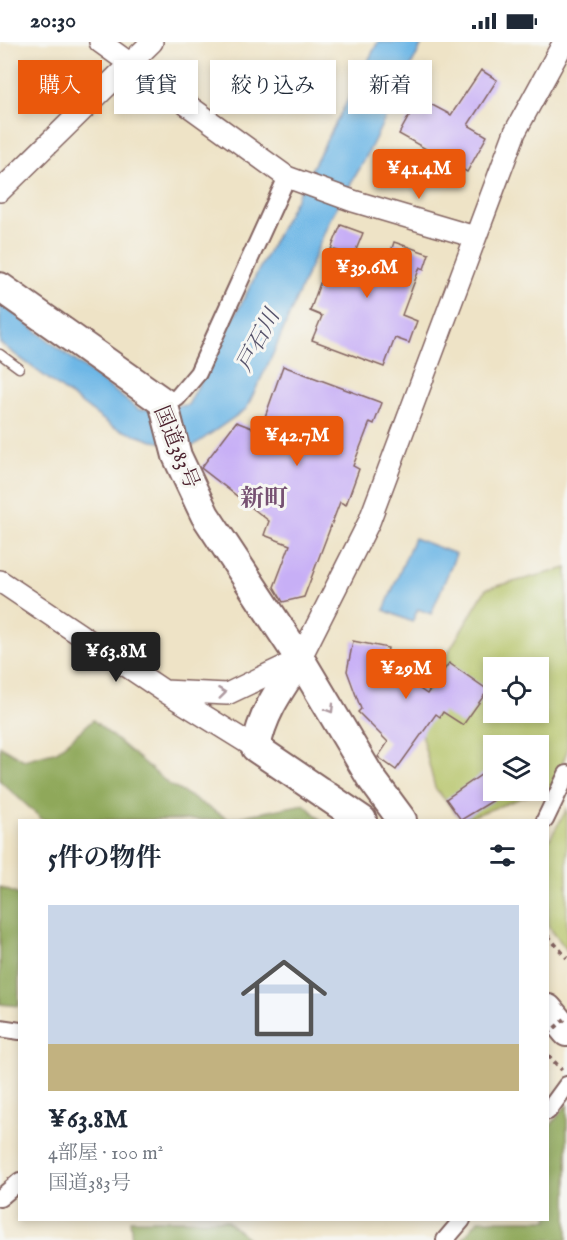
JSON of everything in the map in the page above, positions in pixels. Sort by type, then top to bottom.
[{"type":"highway","name":"国道383号","points":[[0,287],[162,402],[177,456],[205,515],[300,658],[371,778],[401,819]]},
{"type":"highway","points":[[300,658],[272,702],[260,726],[256,748],[361,819]]},
{"type":"highway","points":[[549,1010],[567,1032]]},
{"type":"street","points":[[100,42],[125,60]]},
{"type":"street","points":[[135,60],[152,42]]},
{"type":"street","points":[[164,691],[227,694],[300,658],[369,522],[516,132],[564,42]]},
{"type":"street","points":[[0,191],[114,80]]},
{"type":"street","points":[[198,112],[288,177],[353,201],[475,237]]},
{"type":"street","points":[[162,402],[177,398],[198,373],[288,177]]},
{"type":"street","points":[[0,580],[164,691],[256,748]]},
{"type":"street","points":[[545,819],[567,774]]},
{"type":"street","points":[[0,1028],[18,1032]]},
{"type":"street","points":[[549,1111],[567,1085]]},
{"type":"street","points":[[0,1198],[18,1183]]},
{"type":"street","points":[[445,1240],[461,1221]]},
{"type":"lane","points":[[0,354],[20,368]]},
{"type":"path","points":[[549,937],[567,958]]},
{"type":"path","points":[[549,1033],[567,1017]]},
{"type":"path","points":[[549,1056],[567,1075]]},
{"type":"green space","points":[[567,568],[567,751],[554,786],[549,788],[549,735],[483,735],[483,801],[513,801],[461,819],[435,788],[416,713],[430,683],[486,589]]},
{"type":"green space","points":[[93,720],[170,785],[228,819],[42,819],[0,781],[0,746],[24,760],[57,751]]},
{"type":"green space","points":[[304,804],[320,819],[228,819]]},
{"type":"green space","points":[[567,809],[567,950],[549,927],[549,840]]},
{"type":"green space","points":[[0,887],[18,895],[18,1006],[0,1004]]},
{"type":"green space","points":[[567,1104],[567,1240],[462,1240],[477,1221],[549,1221],[549,1128]]},
{"type":"green space","points":[[130,1221],[227,1221],[250,1240],[132,1240]]},
{"type":"water","points":[[378,42],[423,42],[414,60],[369,60]]},
{"type":"water","name":"戸石川","points":[[348,99],[348,114],[387,114],[363,163],[331,217],[273,354],[246,409],[193,446],[153,441],[113,427],[0,343],[0,303],[139,410],[188,405]]},
{"type":"water","points":[[414,538],[456,554],[431,614],[418,609],[412,622],[384,610]]},
{"type":"building","points":[[481,70],[497,80],[468,125],[487,136],[467,172],[399,134],[410,114],[432,114],[432,105],[451,115]]},
{"type":"building","points":[[341,225],[363,233],[356,250],[388,261],[394,242],[429,254],[424,269],[420,267],[402,315],[417,321],[409,343],[395,338],[384,367],[312,340],[322,316],[310,311],[320,283],[325,285],[338,251],[331,249]]},
{"type":"building","points":[[283,366],[382,403],[374,424],[370,422],[353,466],[359,469],[346,505],[340,502],[304,597],[283,602],[274,587],[290,545],[264,535],[269,521],[201,468],[236,422],[260,431]]},
{"type":"building","points":[[353,641],[388,648],[385,665],[427,694],[449,663],[483,687],[483,697],[463,725],[443,712],[440,717],[436,714],[396,770],[378,757],[388,742],[358,712],[361,709],[347,671]]},
{"type":"building","points":[[483,774],[483,801],[492,801],[460,819],[446,799]]},
{"type":"district","name":"新町","points":[[264,498]]}]
